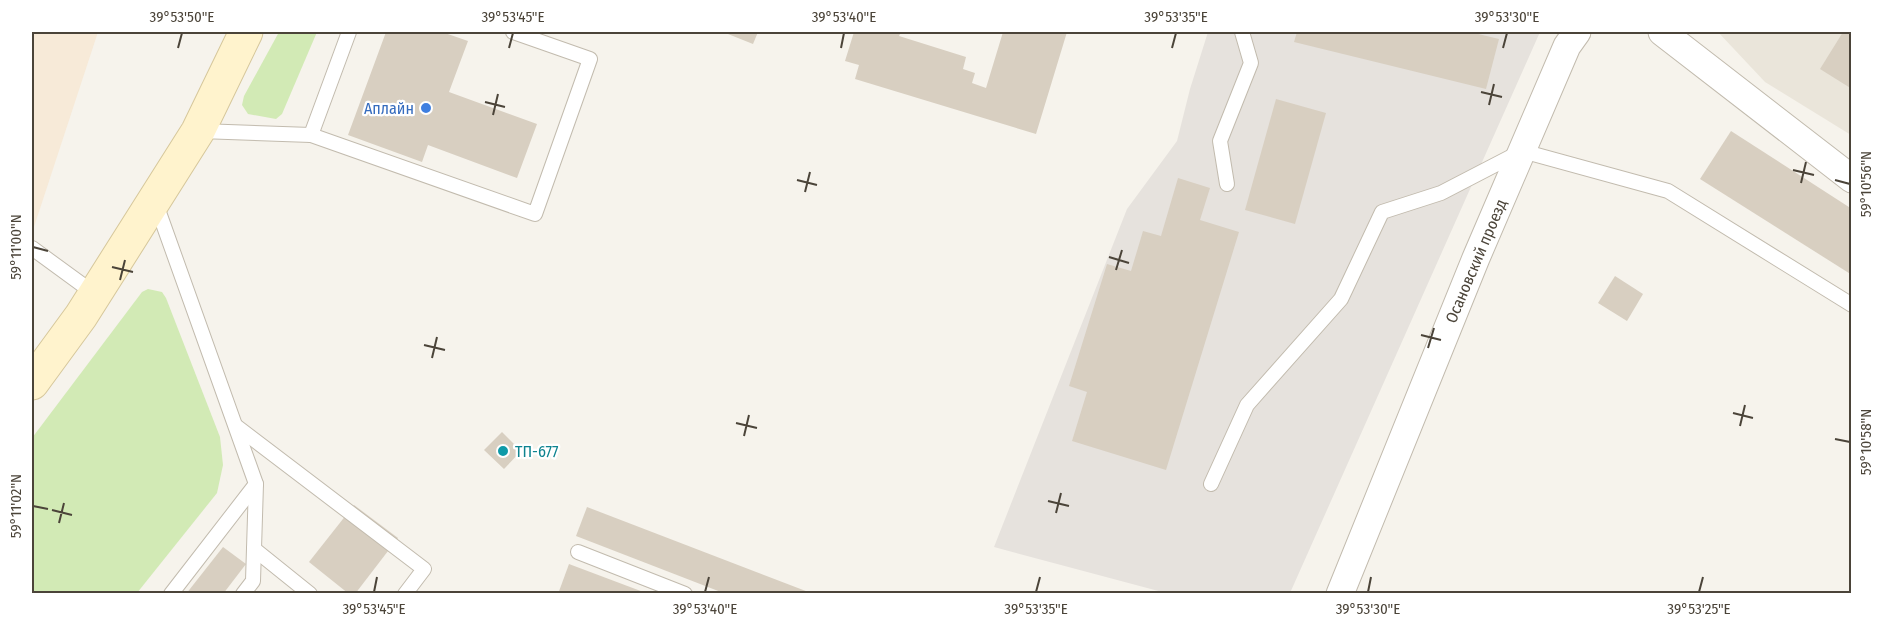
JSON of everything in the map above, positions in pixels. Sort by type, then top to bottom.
[{"type":"main road","points":[[32,382],[81,316],[198,131],[246,32]]},
{"type":"street","name":"Осановский проезд","points":[[1340,594],[1400,443],[1522,151],[1568,46],[1577,32]]},
{"type":"street","points":[[1662,32],[1851,178]]},
{"type":"lane","points":[[311,135],[350,32]]},
{"type":"lane","points":[[198,131],[311,135],[535,214],[590,59],[513,32]]},
{"type":"lane","points":[[1227,184],[1220,141],[1251,63],[1242,32]]},
{"type":"lane","points":[[1211,484],[1247,405],[1341,299],[1382,212],[1441,194],[1522,151],[1668,191],[1851,305]]},
{"type":"lane","points":[[155,200],[256,484],[253,581],[243,594]]},
{"type":"lane","points":[[32,248],[95,294]]},
{"type":"lane","points":[[235,426],[424,569],[405,594]]},
{"type":"lane","points":[[171,594],[256,484]]},
{"type":"lane","points":[[254,549],[310,594]]},
{"type":"lane","points":[[578,552],[685,594]]},
{"type":"shaded area","points":[[32,32],[98,32],[32,233]]},
{"type":"shaded area","points":[[1208,32],[1540,32],[1290,593],[1166,593],[994,547],[1127,209],[1177,141]]},
{"type":"shaded area","points":[[1718,32],[1851,32],[1851,135],[1765,82]]},
{"type":"green space","points":[[279,32],[317,32],[282,114],[276,119],[248,114],[242,105],[244,96]]},
{"type":"green space","points":[[148,289],[162,292],[166,298],[220,437],[223,465],[217,493],[137,593],[32,593],[32,438],[142,292]]},
{"type":"building","name":"Аплайн","points":[[386,32],[442,32],[468,41],[449,92],[537,124],[517,178],[428,145],[422,162],[348,135]]},
{"type":"building","points":[[723,32],[758,32],[753,44]]},
{"type":"building","points":[[854,32],[901,32],[899,36],[966,57],[963,69],[975,73],[972,83],[986,88],[1003,32],[1067,32],[1036,134],[855,79],[859,65],[845,61]]},
{"type":"building","points":[[1297,32],[1470,32],[1499,39],[1486,89],[1294,42]]},
{"type":"building","points":[[1843,32],[1852,33],[1852,89],[1820,69]]},
{"type":"building","points":[[1276,99],[1326,113],[1295,224],[1245,210]]},
{"type":"building","points":[[1731,131],[1852,209],[1852,275],[1700,179]]},
{"type":"building","points":[[1178,178],[1210,188],[1200,220],[1239,232],[1166,470],[1072,441],[1087,392],[1069,386],[1107,264],[1131,271],[1143,231],[1161,236]]},
{"type":"building","points":[[1615,276],[1643,294],[1627,321],[1598,303]]},
{"type":"building","name":"ТП-677","points":[[502,432],[521,451],[504,469],[484,450]]},
{"type":"building","points":[[354,505],[398,538],[355,594],[349,594],[309,562]]},
{"type":"building","points":[[587,507],[811,594],[726,594],[576,536]]},
{"type":"building","points":[[223,547],[246,564],[223,594],[186,594]]},
{"type":"building","points":[[569,564],[646,593],[646,594],[558,594]]},
{"type":"place","name":"Аплайн","points":[[426,108]]},
{"type":"place","name":"ТП-677","points":[[503,451]]}]
